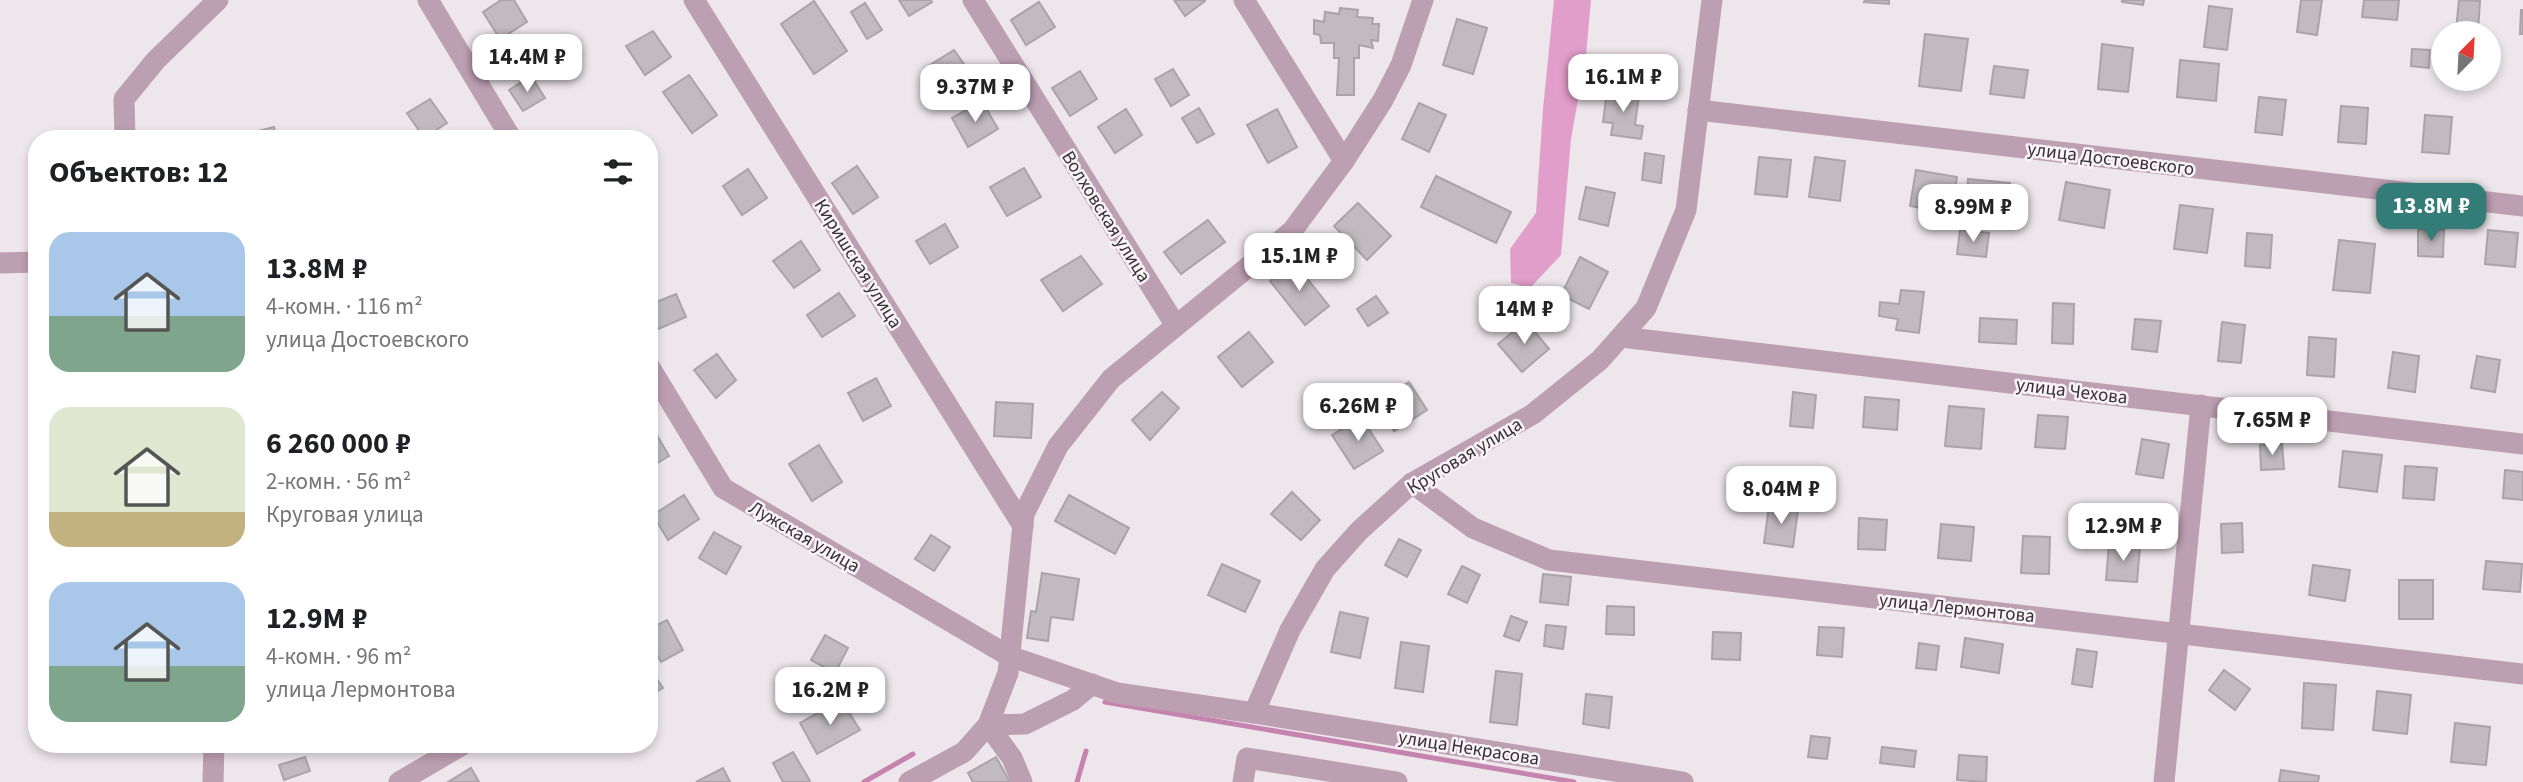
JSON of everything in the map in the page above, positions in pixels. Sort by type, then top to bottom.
[{"type":"street","points":[[125,130],[124,99],[156,60],[218,0]]},
{"type":"street","points":[[428,0],[506,130]]},
{"type":"street","name":"Киришская улица","points":[[695,0],[1023,526]]},
{"type":"street","name":"Волховская улица","points":[[972,0],[1176,326]]},
{"type":"street","points":[[1244,0],[1344,161]]},
{"type":"street","points":[[909,782],[964,752],[988,725],[1008,673],[1024,514],[1058,446],[1111,379],[1292,231],[1344,161],[1383,100],[1401,65],[1423,0]]},
{"type":"street","name":"Круговая улица","points":[[1254,713],[1290,630],[1325,569],[1359,531],[1412,483],[1533,414],[1600,360],[1646,308],[1686,210],[1712,0]]},
{"type":"street","name":"улица Достоевского","points":[[1698,110],[2523,206]]},
{"type":"street","points":[[0,263],[28,262]]},
{"type":"street","name":"улица Чехова","points":[[1620,337],[2523,444]]},
{"type":"street","name":"Лужская улица","points":[[658,381],[723,488],[1009,656]]},
{"type":"street","points":[[2164,782],[2201,405]]},
{"type":"street","name":"улица Лермонтова","points":[[1412,483],[1473,528],[1549,560],[2523,674]]},
{"type":"street","points":[[1009,656],[1117,693],[1254,713]]},
{"type":"street","points":[[988,725],[1025,724],[1073,700],[1092,684]]},
{"type":"street","name":"улица Некрасова","points":[[1254,713],[1683,782]]},
{"type":"street","points":[[988,725],[1012,758],[1022,782]]},
{"type":"street","points":[[214,753],[214,782]]},
{"type":"street","points":[[399,782],[449,753]]},
{"type":"street","points":[[1243,782],[1247,758],[1397,782]]},
{"type":"shaded area","points":[[1554,0],[1591,0],[1586,55],[1571,139],[1561,255],[1530,288],[1511,283],[1510,249],[1536,213]]},
{"type":"building","points":[[501,0],[514,0],[527,22],[500,39],[483,12]]},
{"type":"building","points":[[899,0],[931,0],[932,2],[909,16]]},
{"type":"building","points":[[1174,0],[1205,0],[1205,1],[1185,16]]},
{"type":"building","points":[[1889,0],[1889,4],[1864,2]]},
{"type":"building","points":[[2122,0],[2144,0],[2143,5]]},
{"type":"building","points":[[2301,0],[2322,0],[2317,35],[2297,32]]},
{"type":"building","points":[[2364,0],[2399,0],[2397,20],[2362,17]]},
{"type":"building","points":[[2459,0],[2480,1],[2479,21],[2457,21]]},
{"type":"building","points":[[814,1],[847,51],[814,74],[781,24]]},
{"type":"building","points":[[1039,2],[1055,27],[1026,45],[1011,20]]},
{"type":"building","points":[[865,3],[882,30],[867,39],[851,12]]},
{"type":"building","points":[[2209,6],[2232,9],[2227,50],[2204,47]]},
{"type":"building","points":[[1340,8],[1358,10],[1357,17],[1373,18],[1372,24],[1379,24],[1378,41],[1371,40],[1373,48],[1359,45],[1359,58],[1354,58],[1354,95],[1337,95],[1339,58],[1334,58],[1334,43],[1321,43],[1320,35],[1314,34],[1314,20],[1324,22],[1325,12],[1339,14]]},
{"type":"building","points":[[2523,10],[2523,34],[2520,34]]},
{"type":"building","points":[[1457,19],[1487,28],[1473,74],[1443,65]]},
{"type":"building","points":[[653,31],[671,57],[645,75],[626,46]]},
{"type":"building","points":[[1925,34],[1968,39],[1961,91],[1919,86]]},
{"type":"building","points":[[2102,44],[2133,48],[2128,92],[2098,89]]},
{"type":"building","points":[[2412,49],[2430,50],[2429,68],[2411,66]]},
{"type":"building","points":[[954,50],[971,74],[942,92],[925,68]]},
{"type":"building","points":[[2180,60],[2219,64],[2216,101],[2177,97]]},
{"type":"building","points":[[1994,66],[2028,70],[2024,98],[1990,94]]},
{"type":"building","points":[[1173,69],[1189,95],[1171,106],[1155,79]]},
{"type":"building","points":[[1080,71],[1097,99],[1070,116],[1052,88]]},
{"type":"building","points":[[689,75],[717,115],[692,133],[663,92]]},
{"type":"building","points":[[531,76],[545,98],[523,111],[509,90]]},
{"type":"building","points":[[1607,90],[1639,95],[1635,125],[1643,126],[1641,139],[1611,135],[1613,123],[1603,122]]},
{"type":"building","points":[[2259,97],[2286,100],[2282,135],[2255,132]]},
{"type":"building","points":[[430,99],[447,123],[436,130],[419,130],[407,113]]},
{"type":"building","points":[[982,101],[998,129],[968,147],[952,118]]},
{"type":"building","points":[[1419,103],[1446,115],[1429,152],[1402,139]]},
{"type":"building","points":[[2341,106],[2368,108],[2366,144],[2338,142]]},
{"type":"building","points":[[1199,108],[1214,134],[1197,143],[1182,118]]},
{"type":"building","points":[[1126,109],[1142,135],[1115,153],[1098,127]]},
{"type":"building","points":[[1277,109],[1297,147],[1268,163],[1247,125]]},
{"type":"building","points":[[2425,115],[2452,117],[2449,154],[2422,152]]},
{"type":"building","points":[[1645,153],[1664,156],[1661,183],[1642,180]]},
{"type":"building","points":[[1759,157],[1791,160],[1787,197],[1755,194]]},
{"type":"building","points":[[1815,157],[1845,161],[1840,201],[1809,197]]},
{"type":"building","points":[[857,166],[878,197],[853,214],[832,183]]},
{"type":"building","points":[[1024,168],[1041,197],[1007,216],[990,187]]},
{"type":"building","points":[[748,169],[767,198],[742,215],[723,186]]},
{"type":"building","points":[[1916,170],[1957,177],[1952,206],[1938,204],[1937,211],[1910,206]]},
{"type":"building","points":[[1436,176],[1511,212],[1496,243],[1421,207]]},
{"type":"building","points":[[1968,179],[2010,183],[2006,224],[1965,220]]},
{"type":"building","points":[[2066,182],[2110,190],[2104,228],[2059,220]]},
{"type":"building","points":[[1586,187],[1615,193],[1608,226],[1579,219]]},
{"type":"building","points":[[1358,203],[1391,236],[1367,260],[1334,226]]},
{"type":"building","points":[[2180,205],[2213,209],[2207,253],[2174,249]]},
{"type":"building","points":[[1208,220],[1225,242],[1181,274],[1164,252]]},
{"type":"building","points":[[945,224],[958,247],[930,264],[916,241]]},
{"type":"building","points":[[2418,229],[2444,230],[2443,257],[2418,256]]},
{"type":"building","points":[[1960,230],[1989,233],[1986,257],[1957,254]]},
{"type":"building","points":[[2488,230],[2518,233],[2515,267],[2485,264]]},
{"type":"building","points":[[2247,233],[2272,235],[2270,268],[2245,266]]},
{"type":"building","points":[[2339,240],[2375,244],[2370,293],[2333,290]]},
{"type":"building","points":[[801,241],[820,270],[794,288],[773,261]]},
{"type":"building","points":[[1081,256],[1102,284],[1063,311],[1041,280]]},
{"type":"building","points":[[1580,257],[1608,272],[1589,309],[1561,295]]},
{"type":"building","points":[[1294,262],[1329,306],[1305,325],[1270,281]]},
{"type":"building","points":[[1901,290],[1924,292],[1919,333],[1896,330],[1898,319],[1879,316],[1880,302],[1899,304]]},
{"type":"building","points":[[839,293],[855,316],[822,337],[807,315]]},
{"type":"building","points":[[676,294],[686,317],[658,329],[658,301]]},
{"type":"building","points":[[1376,296],[1388,313],[1368,326],[1357,309]]},
{"type":"building","points":[[2053,303],[2074,304],[2073,344],[2052,343]]},
{"type":"building","points":[[1980,318],[2017,320],[2016,344],[1979,342]]},
{"type":"building","points":[[2135,319],[2161,321],[2157,352],[2132,349]]},
{"type":"building","points":[[1526,321],[1549,349],[1522,372],[1498,344]]},
{"type":"building","points":[[2222,322],[2245,325],[2241,363],[2218,361]]},
{"type":"building","points":[[1249,332],[1273,362],[1242,387],[1218,357]]},
{"type":"building","points":[[2309,337],[2336,339],[2334,377],[2307,375]]},
{"type":"building","points":[[2393,352],[2419,356],[2415,392],[2388,388]]},
{"type":"building","points":[[717,354],[736,380],[716,398],[694,370]]},
{"type":"building","points":[[2477,356],[2500,360],[2495,392],[2471,388]]},
{"type":"building","points":[[876,378],[891,406],[863,421],[848,393]]},
{"type":"building","points":[[1409,382],[1427,410],[1394,431],[1376,403]]},
{"type":"building","points":[[1162,392],[1179,408],[1150,440],[1132,420]]},
{"type":"building","points":[[1793,392],[1816,395],[1813,428],[1790,426]]},
{"type":"building","points":[[1865,397],[1899,400],[1897,430],[1863,427]]},
{"type":"building","points":[[996,402],[1033,404],[1031,438],[994,436]]},
{"type":"building","points":[[1949,406],[1984,409],[1981,449],[1945,446]]},
{"type":"building","points":[[2038,415],[2068,417],[2065,449],[2035,447]]},
{"type":"building","points":[[1361,417],[1383,451],[1354,469],[1332,435]]},
{"type":"building","points":[[658,437],[669,456],[658,463]]},
{"type":"building","points":[[2142,439],[2169,444],[2163,478],[2136,474]]},
{"type":"building","points":[[2282,444],[2284,469],[2261,470],[2260,445]]},
{"type":"building","points":[[819,445],[842,482],[812,501],[789,464]]},
{"type":"building","points":[[2343,451],[2382,455],[2377,492],[2339,487]]},
{"type":"building","points":[[2405,466],[2437,468],[2434,500],[2403,498]]},
{"type":"building","points":[[2505,470],[2523,472],[2523,500],[2503,498]]},
{"type":"building","points":[[1292,492],[1320,520],[1301,540],[1271,514]]},
{"type":"building","points":[[684,495],[699,519],[668,540],[658,523],[658,512]]},
{"type":"building","points":[[1069,495],[1129,528],[1115,554],[1055,521]]},
{"type":"building","points":[[1769,506],[1798,510],[1793,547],[1764,543]]},
{"type":"building","points":[[1859,518],[1887,520],[1885,550],[1858,549]]},
{"type":"building","points":[[2242,523],[2243,552],[2222,553],[2221,524]]},
{"type":"building","points":[[1941,524],[1974,527],[1971,561],[1938,558]]},
{"type":"building","points":[[714,532],[741,547],[726,574],[699,558]]},
{"type":"building","points":[[931,535],[950,547],[934,571],[915,559]]},
{"type":"building","points":[[2023,536],[2050,537],[2049,574],[2021,573]]},
{"type":"building","points":[[1399,539],[1421,550],[1407,577],[1385,565]]},
{"type":"building","points":[[2109,544],[2140,547],[2137,582],[2106,580]]},
{"type":"building","points":[[2486,561],[2522,564],[2520,592],[2483,589]]},
{"type":"building","points":[[1222,564],[1260,581],[1245,612],[1208,595]]},
{"type":"building","points":[[2313,565],[2350,570],[2345,601],[2309,595]]},
{"type":"building","points":[[1462,566],[1480,575],[1467,603],[1448,594]]},
{"type":"building","points":[[1042,573],[1079,579],[1073,620],[1051,617],[1048,641],[1027,638],[1031,611],[1036,612]]},
{"type":"building","points":[[1543,574],[1571,577],[1568,605],[1540,602]]},
{"type":"building","points":[[2399,580],[2433,580],[2433,619],[2399,619]]},
{"type":"building","points":[[1607,606],[1634,607],[1634,635],[1606,634]]},
{"type":"building","points":[[1340,612],[1368,618],[1360,658],[1331,652]]},
{"type":"building","points":[[1511,616],[1527,622],[1519,641],[1504,636]]},
{"type":"building","points":[[667,620],[683,650],[661,662],[658,657],[658,624]]},
{"type":"building","points":[[1546,625],[1566,627],[1563,649],[1544,646]]},
{"type":"building","points":[[1819,627],[1844,628],[1842,657],[1817,655]]},
{"type":"building","points":[[1713,632],[1741,633],[1740,660],[1712,659]]},
{"type":"building","points":[[825,635],[848,648],[835,673],[811,660]]},
{"type":"building","points":[[1965,638],[2003,644],[1999,673],[1961,667]]},
{"type":"building","points":[[1401,642],[1429,646],[1423,692],[1395,688]]},
{"type":"building","points":[[1919,643],[1939,646],[1936,670],[1916,668]]},
{"type":"building","points":[[2077,649],[2097,652],[2092,687],[2072,684]]},
{"type":"building","points":[[2224,670],[2250,689],[2235,710],[2209,690]]},
{"type":"building","points":[[1496,671],[1522,674],[1517,725],[1490,722]]},
{"type":"building","points":[[2304,683],[2336,685],[2333,730],[2302,728]]},
{"type":"building","points":[[2377,691],[2411,695],[2407,734],[2373,730]]},
{"type":"building","points":[[1586,694],[1612,697],[1609,728],[1583,724]]},
{"type":"building","points":[[841,700],[860,730],[817,754],[800,723]]},
{"type":"building","points":[[2455,723],[2490,727],[2486,765],[2451,762]]},
{"type":"building","points":[[1811,736],[1830,738],[1827,759],[1808,757]]},
{"type":"building","points":[[1882,747],[1916,751],[1914,767],[1880,763]]},
{"type":"building","points":[[793,752],[809,782],[783,782],[773,763]]},
{"type":"building","points":[[1959,755],[1987,757],[1986,782],[1957,780]]},
{"type":"building","points":[[305,757],[310,771],[284,780],[279,765]]},
{"type":"building","points":[[996,757],[1010,782],[973,782],[968,773]]},
{"type":"building","points":[[471,768],[479,782],[448,782]]},
{"type":"building","points":[[723,768],[730,782],[696,782]]},
{"type":"building","points":[[2281,770],[2319,776],[2318,782],[2279,782]]},
{"type":"waterway","points":[[1105,702],[1574,782]]},
{"type":"waterway","points":[[1077,782],[1086,751]]},
{"type":"waterway","points":[[864,782],[913,754]]}]
